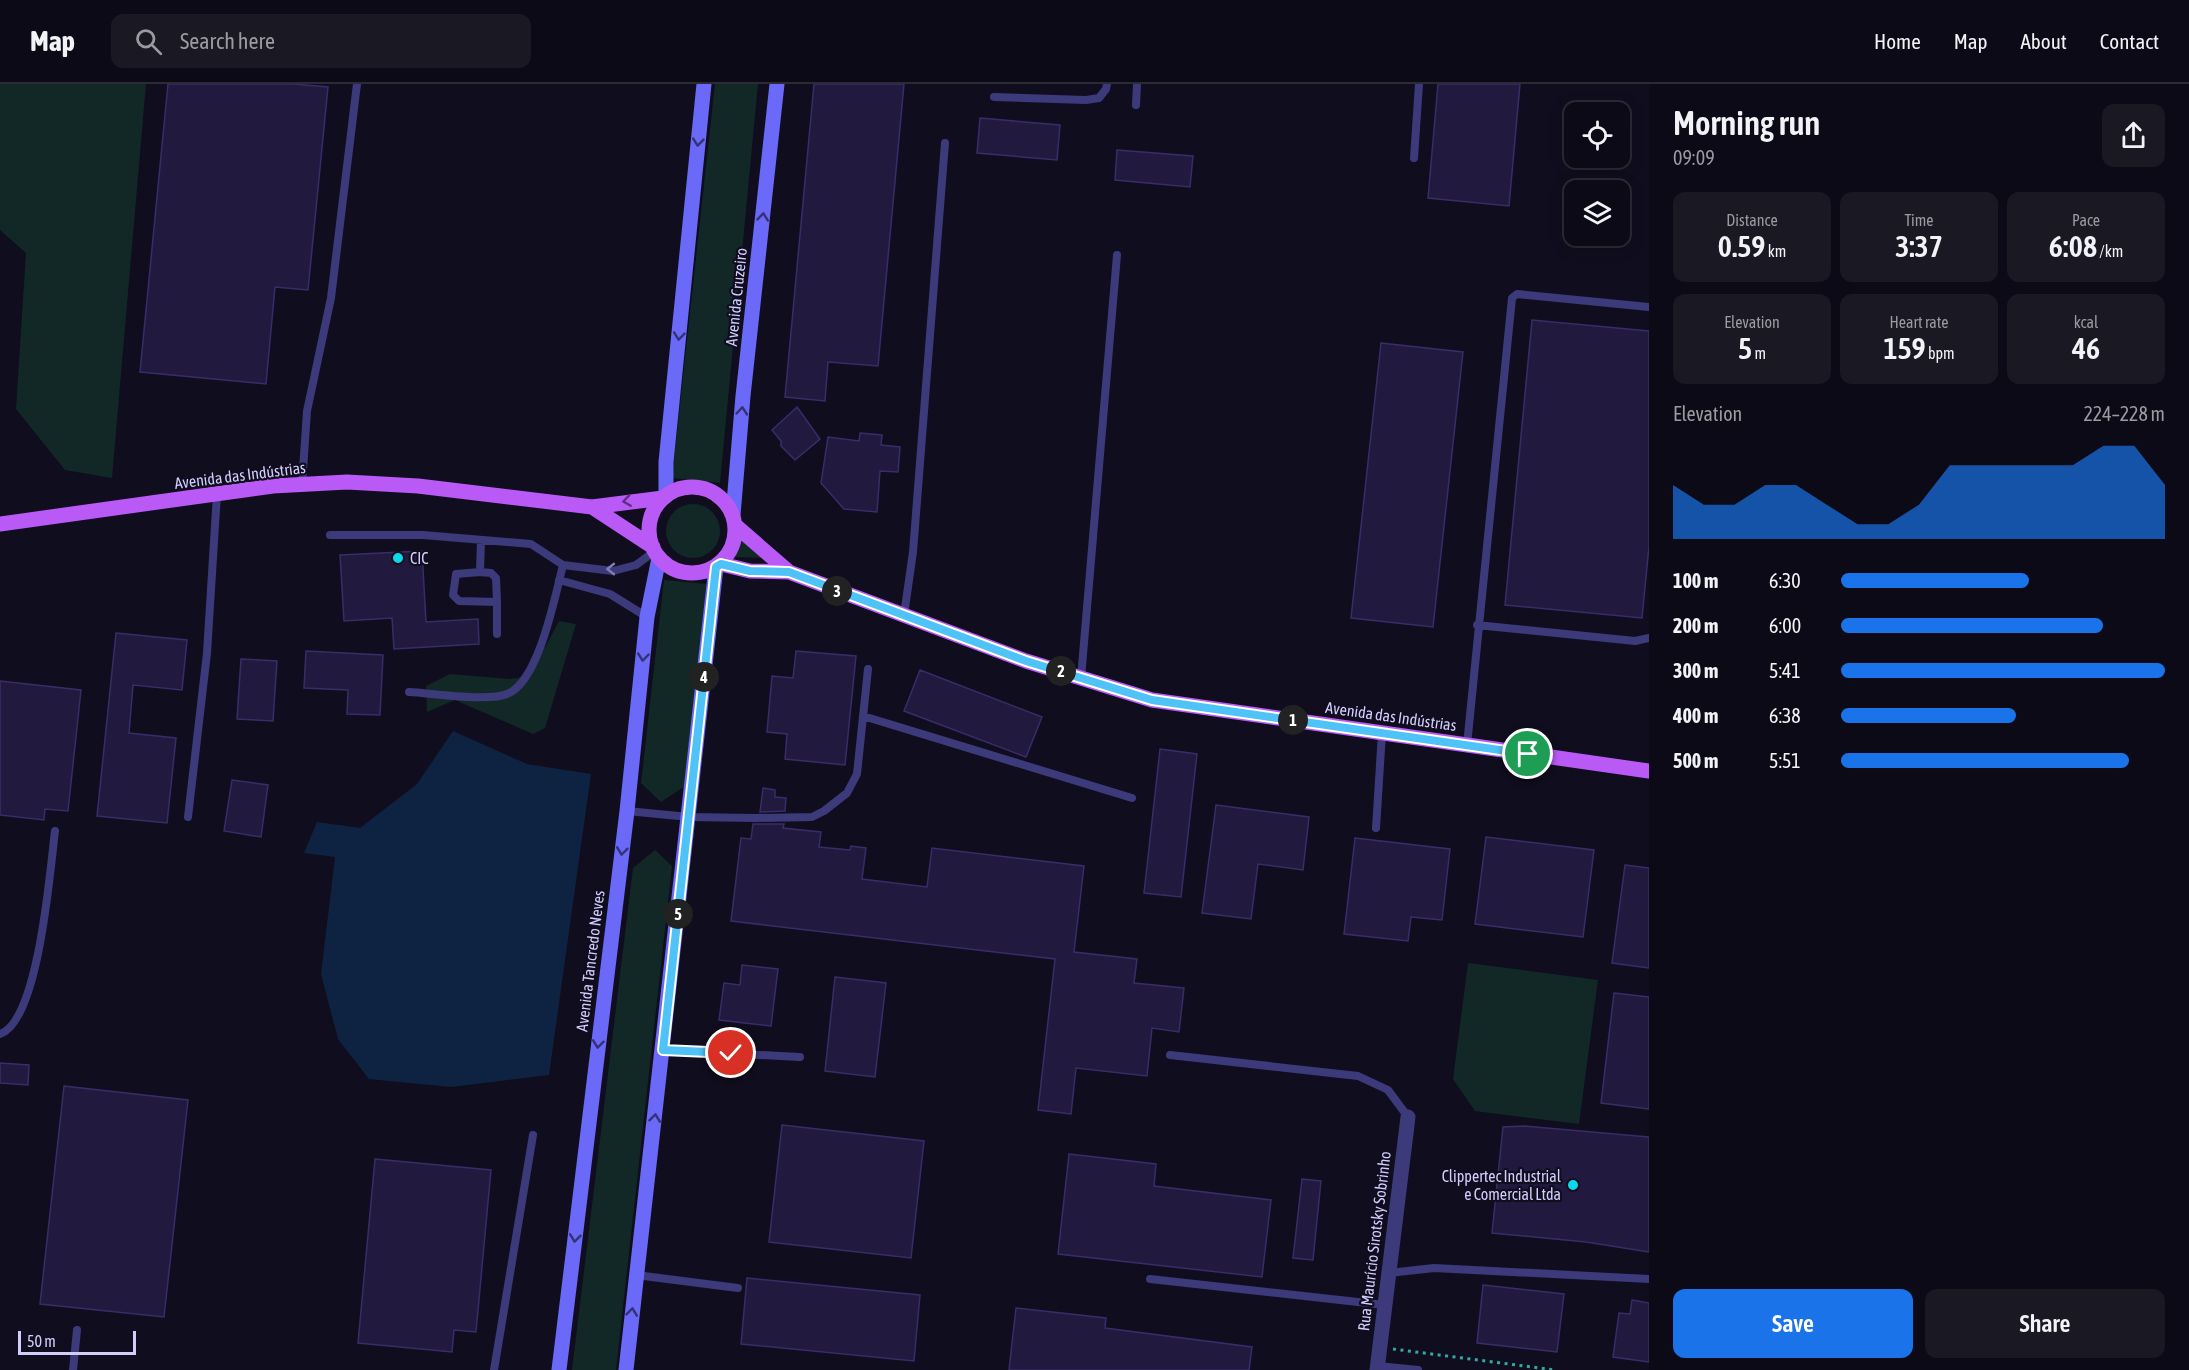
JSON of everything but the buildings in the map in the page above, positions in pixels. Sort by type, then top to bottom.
[{"type":"main road","points":[[656,552],[649,534],[650,521],[654,508],[664,496],[704,84]]},
{"type":"main road","name":"Avenida Cruzeiro","points":[[734,521],[743,396],[777,84]]},
{"type":"main road","name":"Avenida das Indústrias","points":[[0,524],[273,486],[347,482],[418,486],[592,507]]},
{"type":"main road","points":[[592,507],[664,496],[688,486],[703,487],[716,493],[726,502],[734,521],[789,572]]},
{"type":"main road","points":[[592,507],[680,571],[692,573],[718,565],[750,571],[789,572]]},
{"type":"main road","points":[[626,1370],[718,565],[731,549],[734,521]]},
{"type":"main road","name":"Avenida Tancredo Neves","points":[[558,1370],[627,811],[656,552]]},
{"type":"main road","name":"Avenida das Indústrias","points":[[789,572],[904,617],[1152,700],[1649,771]]},
{"type":"street","name":"Rua Maurício Sirotsky Sobrinho","points":[[1377,1368],[1408,1117]]},
{"type":"lane","points":[[302,485],[307,411],[331,298],[357,84]]},
{"type":"lane","points":[[994,96],[1086,100],[1099,98],[1107,84]]},
{"type":"lane","points":[[1136,105],[1137,84]]},
{"type":"lane","points":[[1414,158],[1419,84]]},
{"type":"lane","points":[[904,617],[913,552],[945,143]]},
{"type":"lane","points":[[1081,678],[1117,255]]},
{"type":"lane","points":[[1467,745],[1512,298],[1517,294],[1649,307]]},
{"type":"lane","points":[[188,817],[207,653],[217,495]]},
{"type":"lane","points":[[330,534],[423,535],[531,544],[563,565],[613,571],[636,565],[656,552]]},
{"type":"lane","points":[[480,572],[481,540]]},
{"type":"lane","points":[[409,692],[491,697],[507,694],[518,687],[526,675],[546,630],[563,565]]},
{"type":"lane","points":[[496,602],[454,599],[453,578],[456,574],[480,572],[490,573],[496,578],[497,634]]},
{"type":"lane","points":[[559,580],[610,594],[647,617]]},
{"type":"lane","points":[[1478,625],[1635,641],[1649,638]]},
{"type":"lane","points":[[627,811],[689,817],[812,817],[836,804],[854,783],[868,669]]},
{"type":"lane","points":[[863,716],[1132,798]]},
{"type":"lane","points":[[1376,828],[1382,733]]},
{"type":"lane","points":[[0,1034],[16,1022],[28,997],[35,970],[55,831]]},
{"type":"lane","points":[[663,1050],[800,1057]]},
{"type":"lane","points":[[1170,1055],[1358,1076],[1388,1090],[1408,1117]]},
{"type":"lane","points":[[494,1370],[533,1135]]},
{"type":"lane","points":[[1389,1273],[1434,1268],[1649,1279]]},
{"type":"lane","points":[[636,1275],[738,1288]]},
{"type":"lane","points":[[1150,1279],[1385,1305]]},
{"type":"lane","points":[[73,1370],[77,1330]]},
{"type":"lane","points":[[1377,1368],[1418,1370]]},
{"type":"path","points":[[1380,1348],[1555,1370]]},
{"type":"green space","points":[[0,84],[146,84],[112,478],[65,470],[16,409],[26,253],[0,230]]},
{"type":"green space","points":[[715,84],[758,84],[720,483],[672,478]]},
{"type":"green space","points":[[693,504],[703,506],[712,512],[718,521],[720,531],[718,541],[712,550],[703,556],[693,558],[683,556],[674,550],[668,541],[666,531],[668,521],[674,512],[683,506]]},
{"type":"green space","points":[[741,537],[767,558],[735,557]]},
{"type":"green space","points":[[664,580],[708,584],[685,786],[661,802],[641,783]]},
{"type":"green space","points":[[559,621],[576,624],[545,728],[533,734],[455,700],[427,712],[426,686],[450,674],[510,679],[530,676]]},
{"type":"green space","points":[[655,850],[672,866],[616,1370],[572,1370],[633,868]]},
{"type":"green space","points":[[1468,963],[1598,980],[1579,1124],[1475,1111],[1453,1079]]},
{"type":"water","points":[[453,731],[527,764],[591,774],[549,1075],[451,1087],[369,1079],[338,1039],[321,974],[335,857],[304,853],[317,822],[360,828],[417,784]]},
{"type":"place","name":"CIC","points":[[398,558]]},
{"type":"place","name":"Clippertec Industrial e Comercial Ltda","points":[[1573,1185]]},
{"type":"route","points":[[731,1053],[663,1050],[716,567],[721,564],[750,571],[789,572],[1026,661],[1152,700],[1528,754]]}]
